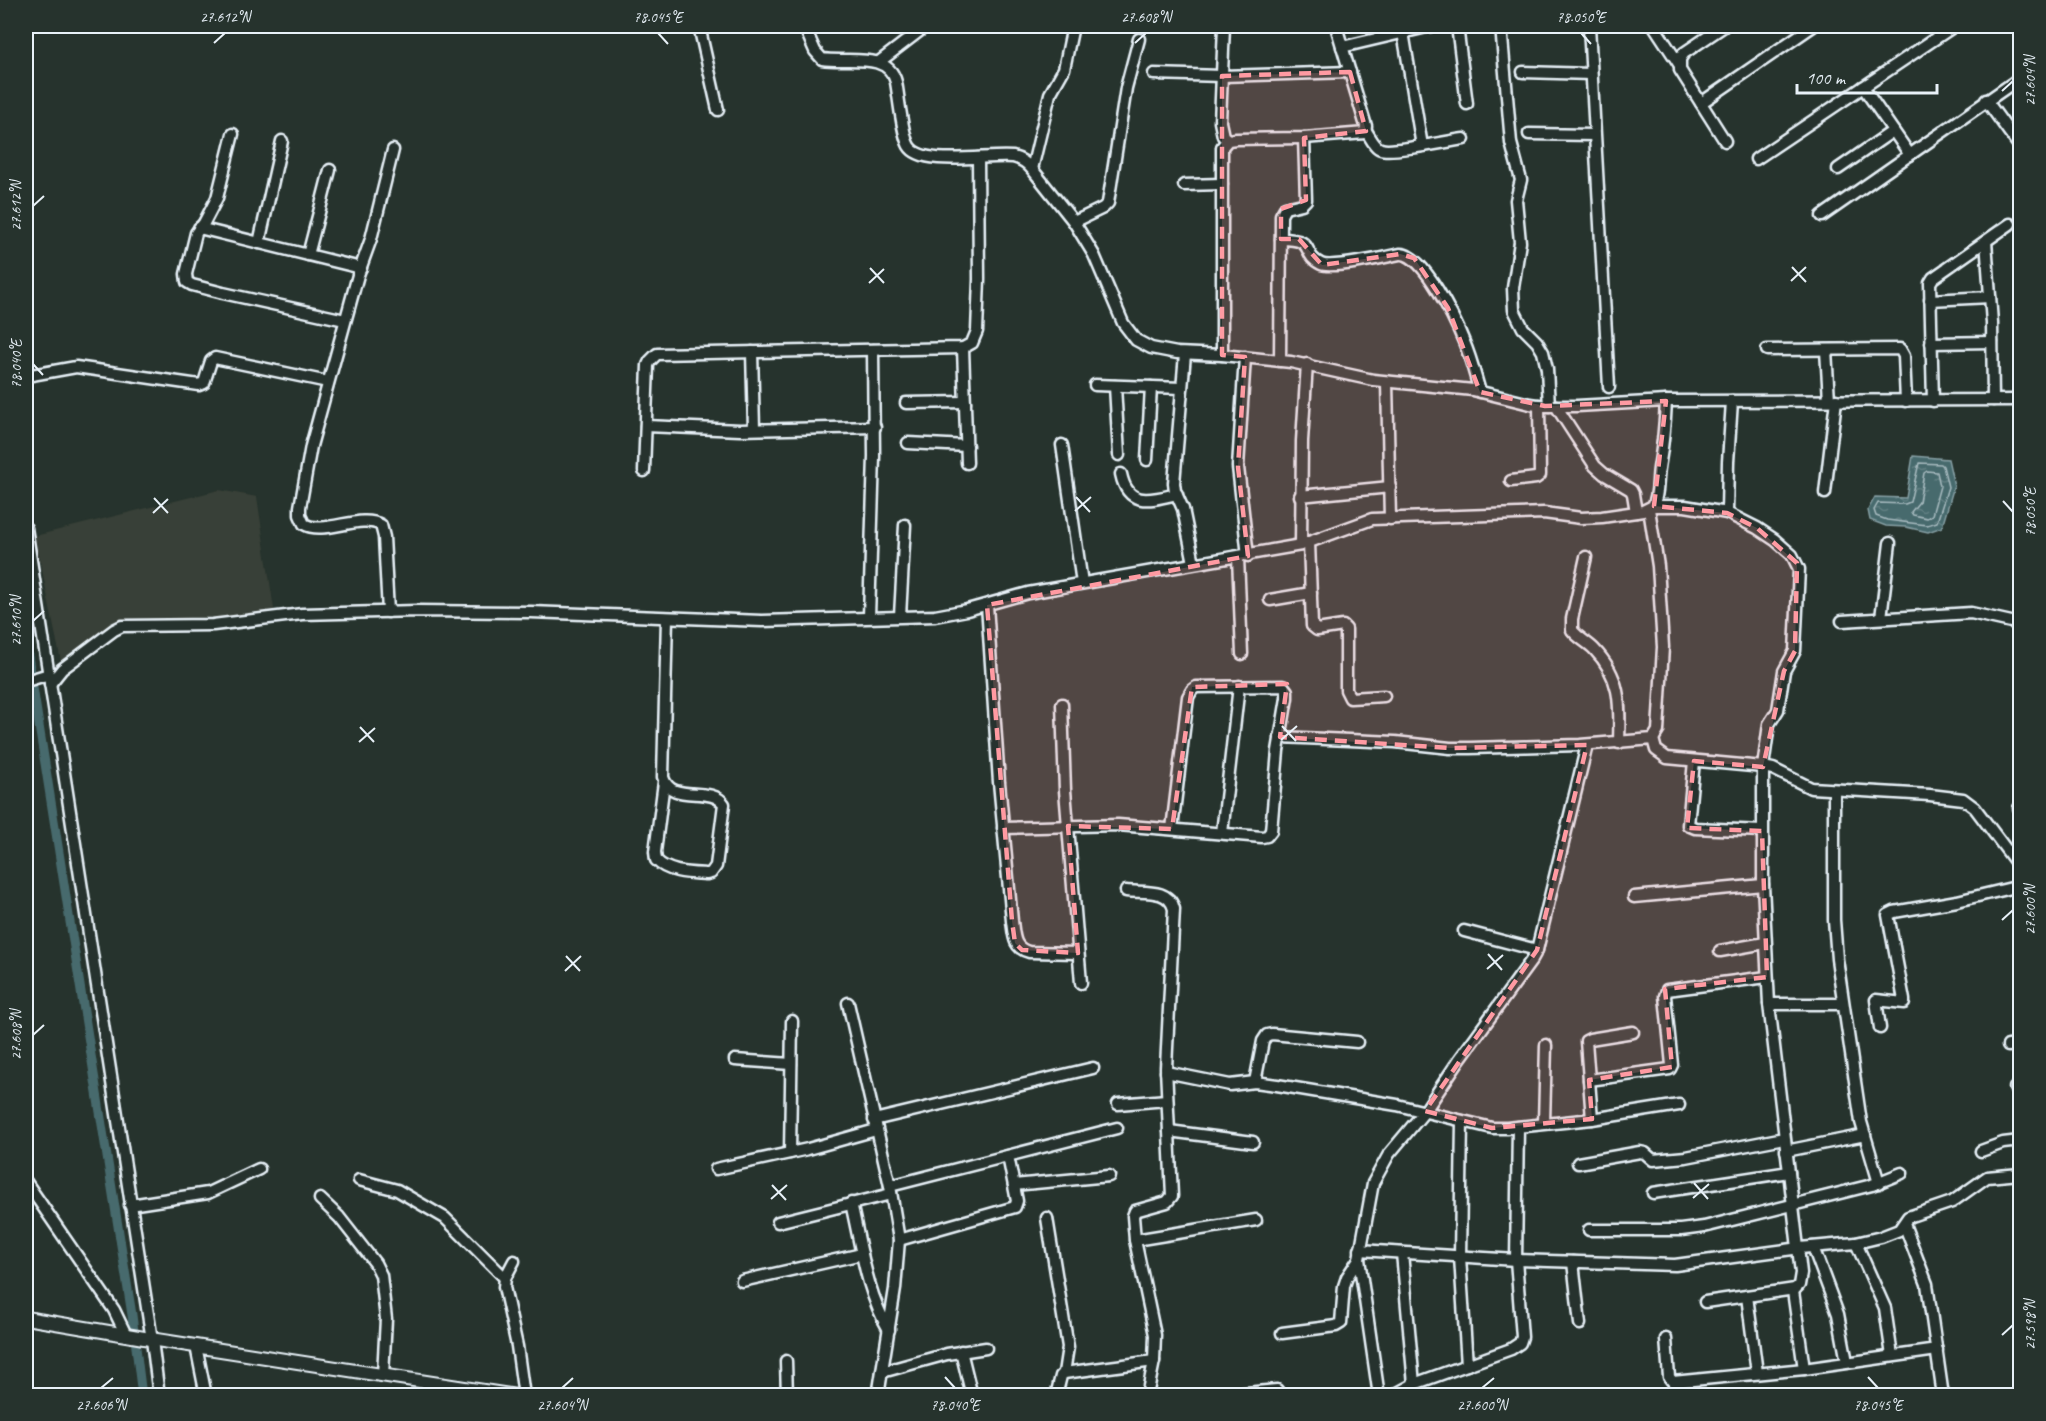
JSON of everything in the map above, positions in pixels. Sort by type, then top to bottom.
[{"type":"street","points":[[699,26],[718,110]]},
{"type":"street","points":[[804,26],[814,51],[822,58],[879,62],[889,67],[894,74],[908,142],[912,150],[922,155],[948,159],[1012,157],[1032,169],[1074,222],[1094,255],[1119,315],[1136,340],[1184,360],[1222,355],[1307,364],[1373,380],[1479,392],[1548,406],[1666,401],[2020,400]]},
{"type":"street","points":[[879,62],[926,26]]},
{"type":"street","points":[[1032,169],[1050,94],[1064,69],[1072,26]]},
{"type":"street","points":[[1224,26],[1220,122],[1223,136],[1228,140],[1359,135],[1366,131]]},
{"type":"street","points":[[1336,26],[1366,131],[1379,149],[1422,146],[1464,139]]},
{"type":"street","points":[[1342,47],[1431,26]]},
{"type":"street","points":[[1457,26],[1467,104]]},
{"type":"street","points":[[1501,26],[1512,143],[1521,180],[1516,200],[1520,242],[1513,288],[1514,310],[1523,328],[1543,352],[1547,369],[1548,406],[1540,475],[1536,478],[1511,480]]},
{"type":"street","points":[[1590,26],[1609,387]]},
{"type":"street","points":[[1654,26],[1725,141]]},
{"type":"street","points":[[1679,64],[1684,53],[1724,26]]},
{"type":"street","points":[[1701,103],[1814,26]]},
{"type":"street","points":[[1756,159],[1954,26]]},
{"type":"street","points":[[1403,32],[1422,146]]},
{"type":"street","points":[[1074,222],[1103,208],[1108,203],[1126,88],[1139,39]]},
{"type":"street","points":[[1154,74],[1222,76],[1350,72]]},
{"type":"street","points":[[1523,72],[1592,74]]},
{"type":"street","points":[[1822,216],[2020,78]]},
{"type":"street","points":[[1863,87],[1910,155]]},
{"type":"street","points":[[1986,100],[2020,147]]},
{"type":"street","points":[[1838,169],[1893,131]]},
{"type":"street","points":[[233,134],[217,198],[199,228],[186,274],[187,282],[345,320]]},
{"type":"street","points":[[1529,134],[1594,135]]},
{"type":"street","points":[[1280,361],[1281,211],[1302,204],[1306,200],[1304,138]]},
{"type":"street","points":[[1222,355],[1222,147],[1228,140]]},
{"type":"street","points":[[259,243],[282,141]]},
{"type":"street","points":[[388,612],[384,537],[381,525],[370,522],[307,527],[301,520],[301,493],[328,382],[371,239],[393,150]]},
{"type":"street","points":[[644,471],[648,365],[657,354],[963,348],[972,344],[977,331],[979,279],[978,158]]},
{"type":"street","points":[[308,255],[330,170]]},
{"type":"street","points":[[1184,184],[1222,184]]},
{"type":"street","points":[[1933,401],[1929,286],[1933,278],[2010,224]]},
{"type":"street","points":[[199,228],[361,268]]},
{"type":"street","points":[[1281,239],[1299,239],[1324,265],[1345,264],[1400,254],[1414,258],[1448,308],[1465,344],[1479,392]]},
{"type":"street","points":[[1986,241],[1993,400]]},
{"type":"street","points":[[1930,300],[1990,297]]},
{"type":"street","points":[[1931,343],[1992,342]]},
{"type":"street","points":[[963,348],[967,463]]},
{"type":"street","points":[[869,617],[875,427],[873,350]]},
{"type":"street","points":[[1767,350],[1900,350],[1905,356],[1906,401]]},
{"type":"street","points":[[1825,494],[1833,400],[1826,350]]},
{"type":"street","points":[[752,352],[754,429]]},
{"type":"street","points":[[1242,654],[1243,556],[1238,467],[1245,357]]},
{"type":"street","points":[[26,376],[76,367],[199,385],[204,383],[211,361],[215,358],[328,382]]},
{"type":"street","points":[[1184,360],[1174,468],[1176,494],[1181,501],[1194,563]]},
{"type":"street","points":[[1307,364],[1300,496],[1313,628],[1317,630],[1341,626],[1346,629],[1349,696],[1353,699],[1384,696]]},
{"type":"street","points":[[1387,382],[1390,519]]},
{"type":"street","points":[[1095,386],[1182,388]]},
{"type":"street","points":[[1115,386],[1119,455]]},
{"type":"street","points":[[1147,460],[1151,387]]},
{"type":"street","points":[[1666,401],[1665,439],[1659,469],[1658,491],[1651,508],[1658,566],[1663,647],[1658,731],[1653,739],[1654,747],[1659,754],[1667,758],[1773,769],[1811,788],[1963,799],[1975,808],[2020,868]]},
{"type":"street","points":[[1727,513],[1732,401]]},
{"type":"street","points":[[906,403],[965,402]]},
{"type":"street","points":[[1548,406],[1595,466],[1630,490],[1633,494],[1636,512]]},
{"type":"street","points":[[646,426],[754,429],[875,427]]},
{"type":"street","points":[[908,443],[967,446]]},
{"type":"street","points":[[1062,445],[1082,583]]},
{"type":"street","points":[[1120,474],[1127,490],[1140,500],[1154,500],[1176,494]]},
{"type":"street","points":[[1300,496],[1390,487]]},
{"type":"street","points":[[26,681],[47,678],[122,626],[213,625],[302,614],[388,612],[531,612],[762,621],[935,616],[1028,593],[1305,543],[1330,536],[1360,522],[1544,513],[1581,518],[1602,517],[1651,508],[1685,506],[1727,513],[1757,528],[1774,540],[1792,555],[1799,569],[1795,651],[1784,671],[1778,710],[1769,724],[1763,767],[1762,831],[1769,1004],[1784,1138],[1800,1248],[1801,1277],[1795,1289],[1705,1302]]},
{"type":"street","points":[[900,616],[905,525]]},
{"type":"street","points":[[26,528],[47,678],[130,1205],[148,1339],[159,1395]]},
{"type":"street","points":[[1881,618],[1890,543]]},
{"type":"street","points":[[1586,557],[1572,619],[1572,630],[1599,656],[1617,688],[1620,701],[1620,743]]},
{"type":"street","points":[[1270,600],[1311,593]]},
{"type":"street","points":[[987,604],[1003,828],[1016,943],[1022,950],[1029,952],[1078,953]]},
{"type":"street","points":[[1842,621],[1971,613],[2020,624]]},
{"type":"street","points":[[664,782],[666,786],[675,791],[715,797],[724,804],[716,866],[711,873],[675,870],[656,860],[655,852],[664,782],[667,618]]},
{"type":"street","points":[[1003,828],[1118,825],[1262,837],[1270,834],[1280,737],[1287,698],[1286,688],[1279,685],[1196,687],[1189,693],[1172,829]]},
{"type":"street","points":[[1222,833],[1239,686]]},
{"type":"street","points":[[1062,704],[1068,826],[1081,983]]},
{"type":"street","points":[[1280,737],[1395,742],[1450,748],[1587,745],[1653,739]]},
{"type":"street","points":[[1282,1333],[1335,1326],[1341,1323],[1344,1286],[1359,1254],[1373,1183],[1378,1170],[1402,1136],[1425,1111],[1537,950],[1587,745]]},
{"type":"street","points":[[1694,761],[1688,825],[1695,828],[1762,831]]},
{"type":"street","points":[[1834,790],[1834,920],[1843,1004],[1853,1077],[1865,1135],[1879,1183]]},
{"type":"street","points":[[1634,897],[1763,885]]},
{"type":"street","points":[[1880,1028],[1876,1000],[1904,1003],[1888,915],[2020,886]]},
{"type":"street","points":[[1126,891],[1162,894],[1170,900],[1174,909],[1166,1028],[1172,1198],[1167,1202],[1139,1209],[1133,1213],[1135,1240],[1155,1335],[1154,1361],[1147,1395]]},
{"type":"street","points":[[1464,931],[1537,950]]},
{"type":"street","points":[[1720,951],[1765,944]]},
{"type":"street","points":[[1589,1080],[1670,1069],[1672,1065],[1665,996],[1667,990],[1767,977]]},
{"type":"street","points":[[848,1003],[899,1240],[895,1289],[878,1395]]},
{"type":"street","points":[[1769,1004],[1843,1004]]},
{"type":"street","points":[[790,1154],[792,1022]]},
{"type":"street","points":[[1593,1119],[1586,1044],[1588,1040],[1633,1032]]},
{"type":"street","points":[[1256,1082],[1263,1041],[1267,1035],[1357,1042]]},
{"type":"street","points":[[1544,1124],[1546,1045]]},
{"type":"street","points":[[2008,1046],[2020,1045]]},
{"type":"street","points":[[735,1060],[791,1064]]},
{"type":"street","points":[[716,1169],[790,1154],[875,1125],[1093,1068]]},
{"type":"street","points":[[1166,1072],[1230,1085],[1256,1082],[1386,1103],[1492,1128],[1593,1119],[1679,1105]]},
{"type":"street","points":[[1118,1104],[1167,1100]]},
{"type":"street","points":[[1462,1121],[1460,1257],[1467,1365]]},
{"type":"street","points":[[1392,1395],[1414,1384],[1511,1349],[1520,1343],[1522,1337],[1516,1260],[1518,1127]]},
{"type":"street","points":[[778,1221],[851,1203],[1008,1156],[1117,1128]]},
{"type":"street","points":[[1169,1131],[1253,1142]]},
{"type":"street","points":[[1786,1151],[1865,1135]]},
{"type":"street","points":[[1578,1163],[1640,1152],[1653,1160],[1686,1157],[1784,1138]]},
{"type":"street","points":[[1981,1151],[2003,1143],[2020,1141]]},
{"type":"street","points":[[899,1240],[1015,1207],[1017,1201],[1008,1156]]},
{"type":"street","points":[[130,1205],[208,1193],[259,1169]]},
{"type":"street","points":[[1653,1193],[1789,1172]]},
{"type":"street","points":[[1589,1230],[1681,1230],[1704,1227],[1879,1183],[1902,1173]]},
{"type":"street","points":[[1359,1254],[1402,1253],[1516,1260],[1675,1265],[1856,1243],[1881,1237],[1898,1230],[1908,1217],[1952,1202],[1987,1177],[2020,1174]]},
{"type":"street","points":[[1014,1185],[1109,1176]]},
{"type":"street","points":[[359,1180],[397,1190],[437,1213],[454,1226],[505,1278]]},
{"type":"street","points":[[26,1182],[114,1310],[128,1335]]},
{"type":"street","points":[[320,1199],[339,1217],[375,1263],[381,1275],[386,1319],[383,1375]]},
{"type":"street","points":[[851,1203],[873,1300],[889,1330]]},
{"type":"street","points":[[1047,1218],[1068,1347],[1064,1373],[1056,1395]]},
{"type":"street","points":[[1135,1240],[1256,1220]]},
{"type":"street","points":[[1904,1224],[1927,1284],[1943,1395]]},
{"type":"street","points":[[1856,1243],[1885,1308],[1893,1356]]},
{"type":"street","points":[[1813,1247],[1838,1314],[1847,1362]]},
{"type":"street","points":[[1402,1253],[1414,1384]]},
{"type":"street","points":[[742,1281],[862,1254]]},
{"type":"street","points":[[1359,1254],[1379,1395]]},
{"type":"street","points":[[514,1261],[505,1278],[504,1287],[517,1346],[524,1395]]},
{"type":"street","points":[[1573,1262],[1580,1324]]},
{"type":"street","points":[[1795,1289],[1804,1369]]},
{"type":"street","points":[[1747,1296],[1757,1373]]},
{"type":"street","points":[[26,1318],[148,1339],[516,1395]]},
{"type":"street","points":[[1666,1339],[1671,1381],[1804,1369],[1937,1350]]},
{"type":"street","points":[[196,1346],[206,1395]]},
{"type":"street","points":[[882,1372],[961,1351],[986,1348]]},
{"type":"street","points":[[961,1351],[972,1395]]},
{"type":"street","points":[[786,1361],[787,1395]]},
{"type":"street","points":[[1064,1373],[1154,1361]]},
{"type":"street","points":[[1215,1395],[1277,1390]]},
{"type":"highlighted area","points":[[1350,72],[1366,131],[1304,138],[1306,200],[1281,209],[1281,239],[1299,239],[1322,265],[1400,254],[1414,258],[1448,308],[1480,392],[1545,406],[1666,401],[1654,506],[1727,513],[1757,528],[1797,563],[1795,651],[1784,671],[1763,767],[1694,761],[1687,828],[1762,831],[1767,977],[1665,989],[1672,1067],[1589,1080],[1592,1119],[1492,1128],[1425,1111],[1537,950],[1587,745],[1450,748],[1280,737],[1287,684],[1192,687],[1172,829],[1068,826],[1078,953],[1022,950],[1015,943],[1012,921],[987,605],[1248,556],[1238,467],[1245,357],[1222,355],[1222,76]]},
{"type":"shaded area","points":[[219,490],[257,497],[275,616],[146,624],[117,633],[62,666],[35,536]]},
{"type":"water","points":[[1913,456],[1948,459],[1954,486],[1942,527],[1928,532],[1906,527],[1886,526],[1870,520],[1868,510],[1875,497],[1906,498]]},
{"type":"waterway","points":[[26,643],[132,1315],[142,1396]]}]
